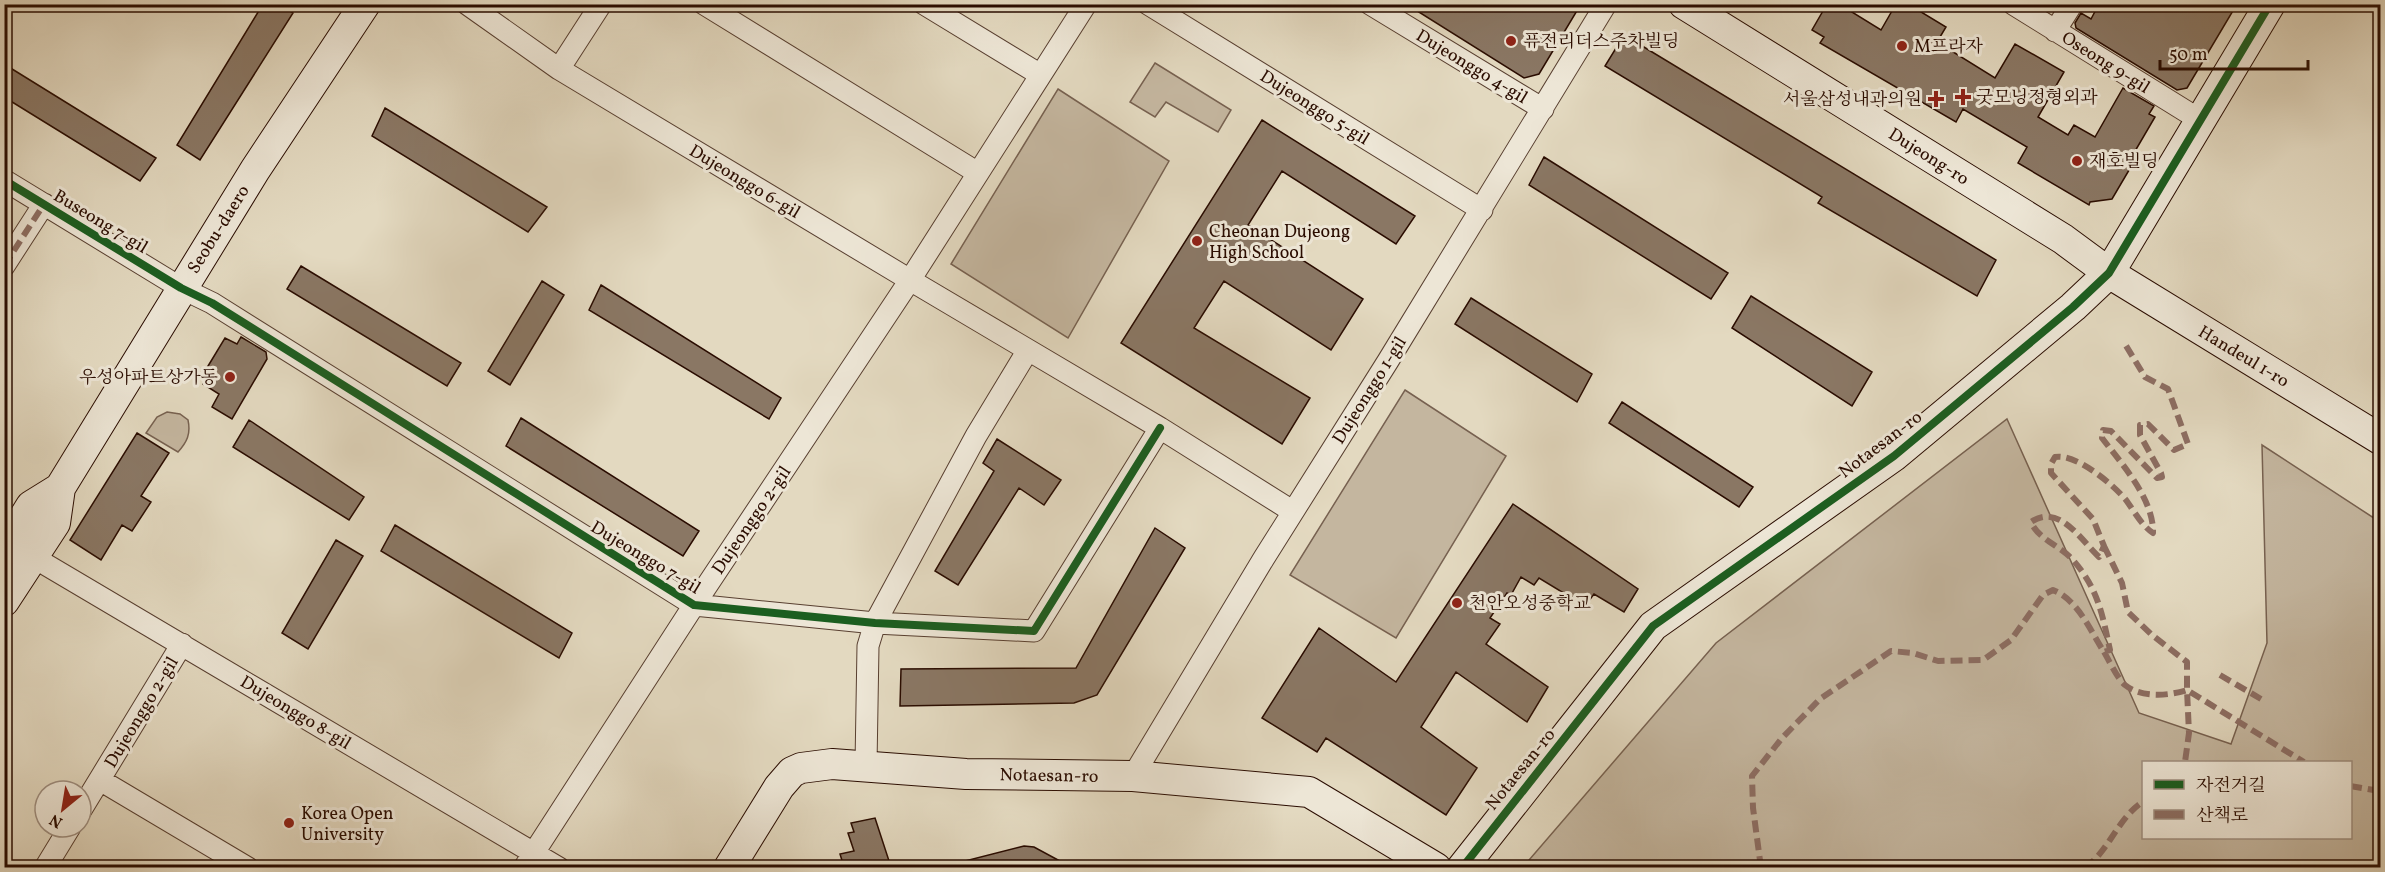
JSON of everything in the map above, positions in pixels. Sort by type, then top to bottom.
[{"type":"street","name":"Seobu-daero","points":[[4,601],[13,548],[55,523],[60,489],[181,288],[364,4]]},
{"type":"street","name":"Dujeonggo 6-gil","points":[[467,4],[559,69],[1160,428],[1292,511]]},
{"type":"street","points":[[559,69],[601,4]]},
{"type":"street","points":[[704,4],[978,173]]},
{"type":"street","points":[[924,4],[1039,74]]},
{"type":"street","name":"Dujeonggo 2-gil","points":[[529,860],[694,605],[910,280],[1039,74],[1086,4]]},
{"type":"street","name":"Dujeonggo 5-gil","points":[[1148,4],[1482,210]]},
{"type":"street","name":"Dujeonggo 4-gil","points":[[1370,4],[1543,109]]},
{"type":"street","name":"Dujeonggo 1-gil","points":[[1133,776],[1292,511],[1388,362],[1606,4]]},
{"type":"street","name":"Dujeong-ro","points":[[1684,4],[2063,239],[2109,273]]},
{"type":"street","name":"Oseong 9-gil","points":[[2013,4],[2200,120]]},
{"type":"street","points":[[2055,31],[2072,4]]},
{"type":"street","name":"Notaesan-ro","points":[[1462,867],[1653,626],[1893,456],[2073,307],[2109,273],[2270,4]]},
{"type":"street","name":"Buseong 7-gil","points":[[4,180],[181,288]]},
{"type":"street","points":[[4,266],[44,204]]},
{"type":"street","name":"Handeul 1-ro","points":[[2109,273],[2380,439]]},
{"type":"street","name":"Dujeonggo 7-gil","points":[[181,288],[212,303],[694,605],[875,623],[1034,631],[1160,428]]},
{"type":"street","points":[[866,765],[868,646],[875,623],[976,436],[1028,350]]},
{"type":"street","name":"Dujeonggo 8-gil","points":[[13,548],[182,644],[529,860],[559,867]]},
{"type":"street","name":"Dujeonggo 2-gil","points":[[93,791],[182,644]]},
{"type":"street","name":"Notaesan-ro","points":[[729,867],[779,787],[792,772],[801,768],[832,765],[866,765],[966,774],[1133,776],[1309,792],[1436,867]]},
{"type":"street","name":"Dujeonggo 2-gil","points":[[100,780],[248,867]]},
{"type":"street","points":[[45,867],[62,839]]},
{"type":"shaded area","points":[[1155,63],[1231,110],[1218,132],[1166,102],[1155,117],[1130,102]]},
{"type":"shaded area","points":[[1058,89],[1169,161],[1068,338],[951,264]]},
{"type":"shaded area","points":[[1405,390],[1506,456],[1396,638],[1290,575]]},
{"type":"shaded area","points":[[167,412],[180,414],[188,420],[187,438],[178,452],[146,433],[157,417]]},
{"type":"shaded area","points":[[2007,419],[2139,713],[2231,744],[2267,643],[2262,445],[2380,522],[2380,867],[1523,867],[1716,643]]},
{"type":"building","points":[[263,4],[279,4],[293,13],[200,160],[177,145]]},
{"type":"building","name":"퓨전리더스주차빌딩","points":[[1406,4],[1581,4],[1539,74],[1524,78]]},
{"type":"building","points":[[1827,4],[1839,4],[1881,30],[1896,4],[1908,4],[1946,27],[1937,42],[1995,78],[2015,44],[2064,72],[2038,117],[2068,135],[2074,125],[2095,137],[2123,88],[2154,106],[2149,114],[2155,117],[2131,158],[2135,160],[2112,199],[2090,202],[2089,205],[2018,163],[2027,147],[1963,109],[1956,122],[1820,43],[1824,37],[1812,30]]},
{"type":"building","points":[[2099,4],[2237,4],[2187,88],[2177,90],[2076,28],[2075,23],[2081,13],[2091,19]]},
{"type":"building","points":[[1624,35],[1996,260],[1977,296],[1818,203],[1822,197],[1605,66]]},
{"type":"building","points":[[4,64],[156,158],[140,181],[4,97]]},
{"type":"building","points":[[385,108],[547,207],[528,232],[372,136]]},
{"type":"building","points":[[1262,120],[1415,216],[1396,244],[1282,171],[1248,225],[1363,299],[1331,350],[1224,281],[1194,328],[1310,398],[1282,444],[1121,343]]},
{"type":"building","points":[[1544,157],[1728,273],[1711,299],[1529,185]]},
{"type":"building","points":[[301,266],[461,363],[447,386],[287,289]]},
{"type":"building","points":[[542,281],[564,295],[510,385],[488,371]]},
{"type":"building","points":[[601,285],[781,398],[769,419],[589,310]]},
{"type":"building","points":[[1751,296],[1872,372],[1852,406],[1732,328]]},
{"type":"building","points":[[1471,298],[1592,374],[1577,402],[1455,324]]},
{"type":"building","name":"우성아파트상가동","points":[[241,337],[266,352],[267,359],[232,419],[212,407],[219,394],[203,384],[207,378],[202,376],[225,338],[237,344]]},
{"type":"building","points":[[1622,402],[1753,487],[1739,507],[1609,423]]},
{"type":"building","points":[[521,418],[699,531],[683,556],[506,446]]},
{"type":"building","points":[[249,420],[364,497],[349,520],[233,447]]},
{"type":"building","points":[[137,433],[169,453],[141,496],[151,502],[132,531],[122,525],[101,560],[70,540]]},
{"type":"building","points":[[997,439],[1061,480],[1044,505],[1019,488],[958,585],[935,571],[994,471],[983,463]]},
{"type":"building","points":[[1513,504],[1638,589],[1624,612],[1594,594],[1585,606],[1539,578],[1534,585],[1521,577],[1511,595],[1507,593],[1490,618],[1500,624],[1486,644],[1548,687],[1527,722],[1456,672],[1421,727],[1477,768],[1446,815],[1326,738],[1317,752],[1262,718],[1319,628],[1396,682]]},
{"type":"building","points":[[395,525],[572,633],[559,658],[381,551]]},
{"type":"building","points":[[1155,528],[1185,548],[1097,695],[1074,703],[900,706],[901,669],[1076,668]]},
{"type":"building","points":[[336,540],[363,556],[308,649],[282,633]]},
{"type":"building","points":[[875,818],[891,867],[844,867],[840,854],[854,851],[848,833],[854,832],[851,823]]},
{"type":"building","points":[[1024,846],[1034,847],[1071,867],[962,867],[961,862]]},
{"type":"marked path","points":[[4,266],[44,204]]},
{"type":"marked path","points":[[1761,868],[1753,808],[1752,776],[1782,738],[1820,699],[1891,651],[1913,653],[1938,661],[1983,660],[2011,640],[2043,595],[2053,590],[2070,601],[2076,608],[2104,652],[2110,650],[2098,601],[2088,580],[2072,559],[2039,533],[2031,522],[2041,517],[2060,520],[2077,533],[2099,557],[2104,546],[2093,519],[2051,473],[2051,464],[2055,457],[2063,457],[2083,465],[2112,486],[2153,533],[2148,507],[2135,482],[2102,438],[2103,430],[2111,431],[2157,478],[2162,477],[2161,473],[2140,435],[2140,425],[2148,424],[2174,450],[2188,444],[2168,389],[2145,377],[2125,344]]},
{"type":"marked path","points":[[4,541],[8,544]]},
{"type":"marked path","points":[[2104,546],[2122,583],[2128,612],[2152,635],[2187,662],[2187,690],[2302,761]]},
{"type":"marked path","points":[[2104,652],[2119,678],[2132,689],[2155,695],[2187,690],[2189,733],[2185,761]]},
{"type":"marked path","points":[[2220,675],[2261,699]]},
{"type":"marked path","points":[[2352,786],[2380,791]]},
{"type":"marked path","points":[[2085,868],[2094,861],[2127,816],[2142,803]]},
{"type":"cycle path","points":[[1462,868],[1653,626],[1894,456],[2073,307],[2109,273],[2270,4]]},
{"type":"cycle path","points":[[4,180],[181,288],[212,303],[694,605],[875,623],[1034,631],[1160,428]]},
{"type":"place","name":"퓨전리더스주차빌딩","points":[[1511,41]]},
{"type":"place","name":"M프라자","points":[[1902,46]]},
{"type":"place","name":"굿모닝정형외과","points":[[1963,97]]},
{"type":"place","name":"서울삼성내과의원","points":[[1936,99]]},
{"type":"place","name":"재호빌딩","points":[[2077,161]]},
{"type":"place","name":"Cheonan Dujeong High School","points":[[1197,241]]},
{"type":"place","name":"우성아파트상가동","points":[[230,377]]},
{"type":"place","name":"천안오성중학교","points":[[1457,603]]},
{"type":"place","name":"Korea Open University","points":[[289,823]]}]
